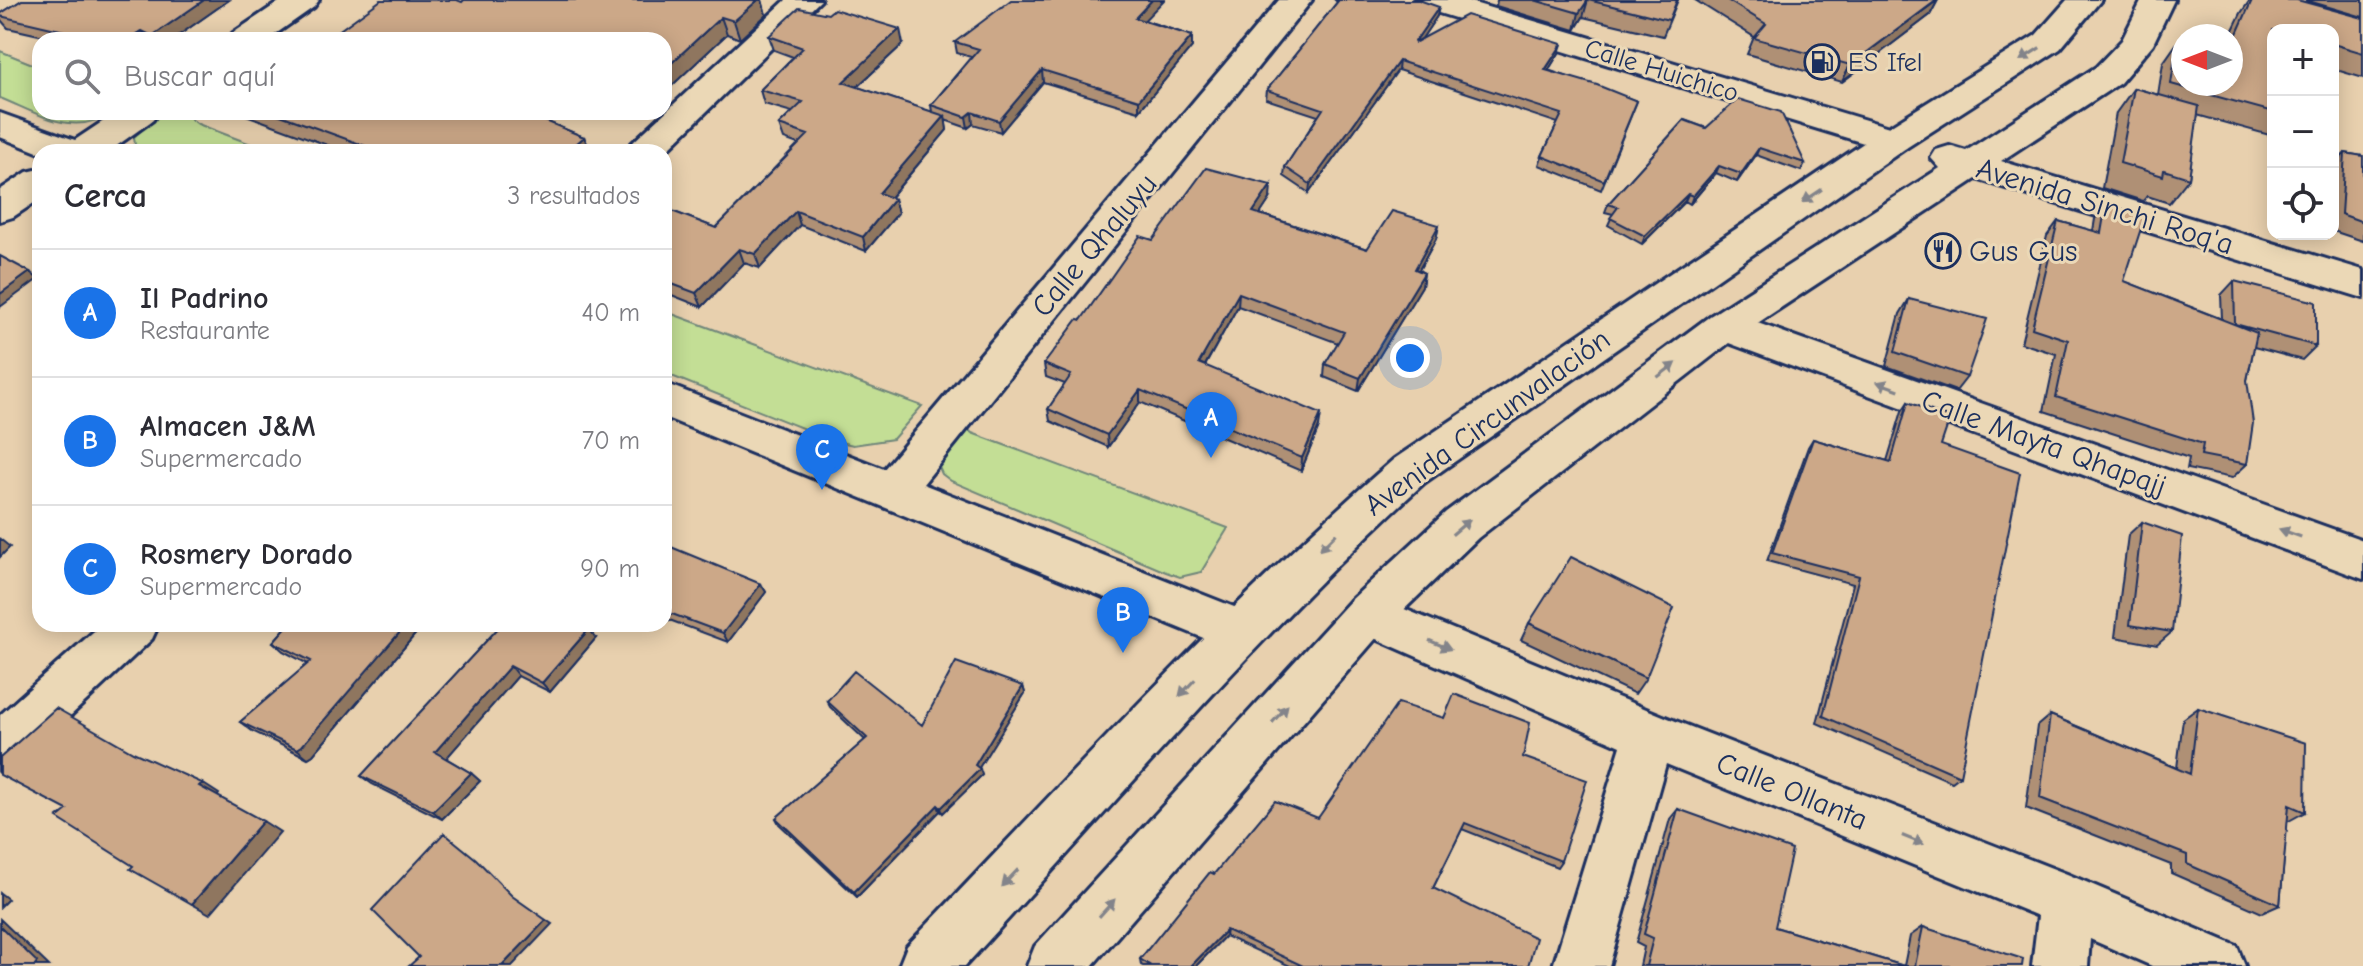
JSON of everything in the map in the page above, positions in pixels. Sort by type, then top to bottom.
[{"type":"street","points":[[257,32],[303,0]]},
{"type":"street","points":[[652,144],[805,0]]},
{"type":"street","name":"Calle Qhaluyu","points":[[892,490],[1296,0]]},
{"type":"street","name":"Calle Huichico","points":[[1430,0],[1893,140]]},
{"type":"street","name":"Avenida Circunvalación","points":[[927,966],[1240,631],[1344,526],[1409,471],[1893,140],[2048,42],[2085,0]]},
{"type":"street","points":[[1055,966],[1368,614],[1462,525],[1724,326],[2108,75],[2136,44],[2158,0]]},
{"type":"street","points":[[95,144],[129,120]]},
{"type":"street","points":[[0,124],[51,144]]},
{"type":"street","name":"Avenida Sinchi Roq'a","points":[[1893,140],[2363,284]]},
{"type":"street","points":[[0,208],[32,186]]},
{"type":"street","name":"Calle Mayta Qhapajj","points":[[1724,326],[2363,560]]},
{"type":"street","points":[[672,402],[1240,631]]},
{"type":"street","name":"Calle Ollanta","points":[[1368,614],[1650,734],[2067,901],[2217,966]]},
{"type":"street","points":[[0,748],[126,632]]},
{"type":"street","points":[[1581,966],[1650,734]]},
{"type":"street","points":[[2060,966],[2067,901]]},
{"type":"green space","points":[[0,51],[32,64],[32,111],[0,98]]},
{"type":"green space","points":[[54,120],[99,120],[85,123]]},
{"type":"green space","points":[[153,120],[192,120],[251,144],[135,144],[134,137]]},
{"type":"green space","points":[[672,314],[922,406],[893,439],[853,445],[832,440],[672,376]]},
{"type":"green space","points":[[965,427],[972,433],[1228,528],[1201,572],[1180,577],[1166,572],[951,481],[942,474],[938,465]]},
{"type":"building","points":[[22,0],[204,0],[158,32],[69,32],[0,14]]},
{"type":"building","points":[[381,0],[758,0],[734,21],[721,17],[672,63],[672,32],[337,32]]},
{"type":"building","points":[[1011,0],[1152,0],[1135,18],[1192,36],[1139,100],[1042,70],[999,121],[972,112],[966,117],[931,105],[979,49],[955,42]]},
{"type":"building","points":[[1339,0],[1419,0],[1439,7],[1414,43],[1466,15],[1562,44],[1545,70],[1637,101],[1604,181],[1542,156],[1562,114],[1399,61],[1310,184],[1285,167],[1323,109],[1267,90]]},
{"type":"building","points":[[1534,0],[1588,0],[1579,13]]},
{"type":"building","points":[[1588,0],[1677,0],[1669,20]]},
{"type":"building","points":[[1727,0],[1937,0],[1850,65],[1754,38],[1766,24]]},
{"type":"building","points":[[2252,0],[2297,0],[2363,18],[2363,53],[2339,46],[2339,24],[2267,24],[2267,110],[2215,96],[2243,96],[2241,24]]},
{"type":"building","points":[[799,8],[828,14],[834,9],[900,29],[843,82],[945,116],[879,193],[894,199],[863,237],[796,211],[755,254],[739,249],[696,293],[672,284],[672,211],[716,228],[808,135],[779,125],[803,102],[760,90],[803,48],[769,36]]},
{"type":"building","points":[[2134,88],[2199,106],[2189,178],[2164,170],[2163,176],[2120,163]]},
{"type":"building","points":[[1738,99],[1781,112],[1805,163],[1759,148],[1741,174],[1719,166],[1693,196],[1688,194],[1645,236],[1610,218],[1618,207],[1608,204],[1684,120],[1706,128]]},
{"type":"building","points":[[294,120],[543,120],[584,137],[576,144],[360,144]]},
{"type":"building","points":[[2345,153],[2363,156],[2363,222],[2341,214]]},
{"type":"building","points":[[1206,168],[1271,185],[1253,212],[1367,249],[1392,211],[1439,225],[1415,269],[1424,273],[1360,378],[1325,364],[1344,332],[1239,293],[1199,363],[1321,414],[1302,458],[1140,390],[1107,435],[1048,409],[1071,375],[1044,364],[1078,319],[1081,320],[1140,236],[1153,240]]},
{"type":"building","points":[[2106,204],[2145,216],[2124,281],[2257,333],[2247,380],[2253,423],[2247,464],[2201,455],[2203,444],[2056,397],[2068,340],[2032,328],[2058,221],[2101,233]]},
{"type":"building","points":[[0,256],[30,272],[0,294]]},
{"type":"building","points":[[2234,281],[2316,302],[2316,346],[2235,324]]},
{"type":"building","points":[[1909,299],[1987,319],[1967,377],[1895,352]]},
{"type":"building","points":[[1908,402],[1950,418],[1941,445],[2020,473],[1960,776],[1823,716],[1859,576],[1772,553],[1813,439],[1891,462]]},
{"type":"building","points":[[2142,522],[2182,536],[2172,632],[2130,625]]},
{"type":"building","points":[[672,547],[761,584],[723,633],[672,614]]},
{"type":"building","points":[[1571,557],[1674,608],[1646,678],[1529,623]]},
{"type":"building","points":[[282,632],[400,632],[297,749],[240,722],[311,661],[273,642]]},
{"type":"building","points":[[495,632],[586,632],[542,683],[510,666],[435,752],[471,773],[433,811],[361,776]]},
{"type":"building","points":[[956,662],[1023,686],[975,765],[980,769],[941,808],[938,805],[854,892],[776,818],[867,738],[827,701],[854,671],[922,725]]},
{"type":"building","points":[[1454,694],[1530,723],[1523,757],[1587,780],[1561,861],[1465,823],[1433,888],[1536,938],[1528,966],[1303,966],[1226,930],[1191,966],[1151,966],[1140,959],[1210,872],[1214,874],[1275,801],[1318,818],[1398,703],[1444,718]]},
{"type":"building","points":[[56,708],[133,752],[202,783],[199,786],[263,821],[192,904],[130,869],[133,866],[57,818],[67,810],[0,775],[0,758]]},
{"type":"building","points":[[2198,708],[2306,743],[2305,812],[2289,805],[2280,905],[2187,864],[2187,855],[2040,798],[2050,715],[2190,774]]},
{"type":"building","points":[[1678,809],[1792,850],[1775,927],[1904,966],[1646,966],[1653,938],[1644,934]]},
{"type":"building","points":[[444,833],[476,859],[512,896],[546,920],[502,966],[409,966],[419,957],[372,910]]},
{"type":"building","points":[[0,926],[37,962],[34,966],[0,966]]},
{"type":"building","points":[[1923,927],[2023,959],[2022,966],[1915,966]]},
{"type":"place","name":"ES Ifel","points":[[1822,62]]},
{"type":"place","name":"Gus Gus","points":[[1943,251]]},
{"type":"place","name":"Il Padrino","points":[[1211,458]]},
{"type":"place","name":"Rosmery Dorado","points":[[822,490]]},
{"type":"place","name":"Almacen J&M","points":[[1123,653]]}]
